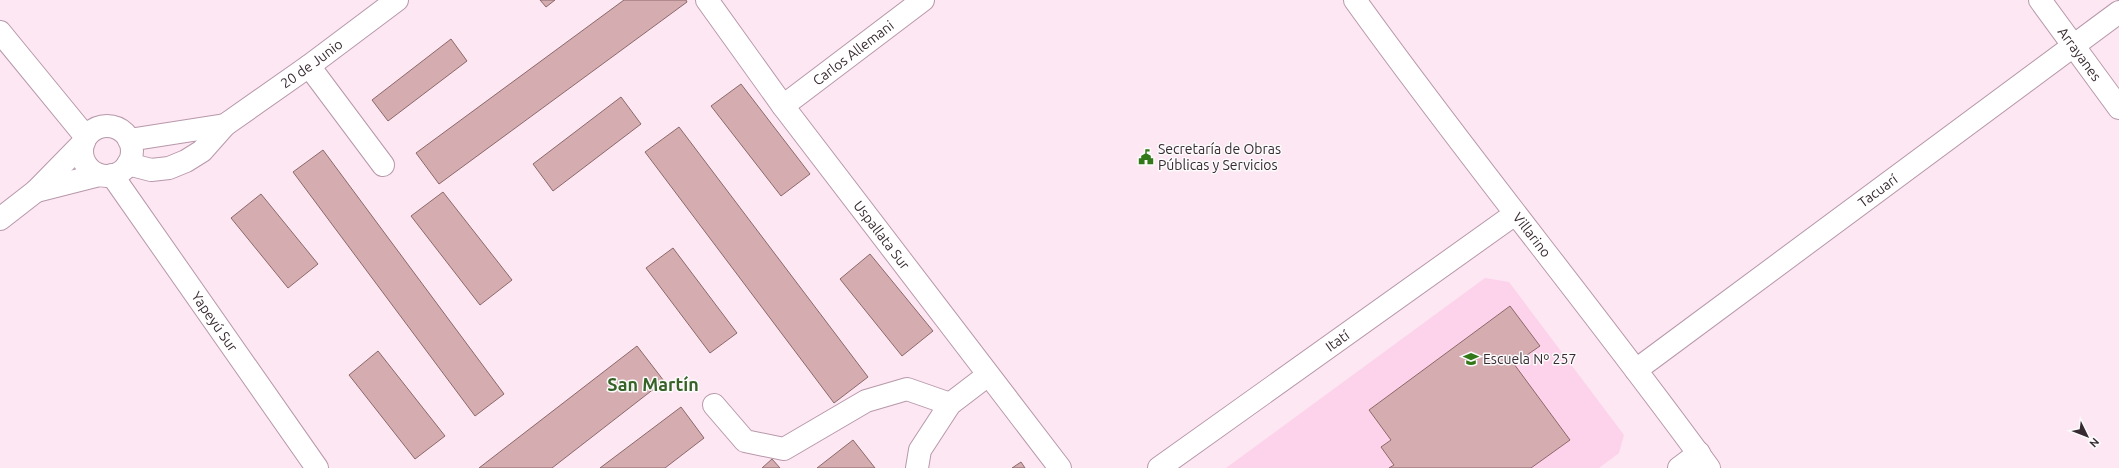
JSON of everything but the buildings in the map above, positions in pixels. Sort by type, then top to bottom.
[{"type":"street","name":"20 de Junio","points":[[36,191],[113,171],[151,170],[175,166],[202,151],[225,125],[309,66],[398,0]]},
{"type":"street","name":"Uspallata Sur","points":[[706,0],[783,106],[1060,468]]},
{"type":"street","name":"Carlos Allemani","points":[[783,106],[923,0]]},
{"type":"street","name":"Arrayanes","points":[[2040,0],[2119,108]]},
{"type":"street","name":"Villarino","points":[[1361,2],[1515,214],[1636,370],[1704,461]]},
{"type":"street","name":"Tacuarí","points":[[1636,370],[2119,12]]},
{"type":"street","points":[[0,32],[85,139],[92,131],[108,126],[124,133],[129,140],[131,152],[113,171]]},
{"type":"street","points":[[309,66],[383,165]]},
{"type":"street","name":"20 de Junio","points":[[129,140],[225,125]]},
{"type":"street","name":"20 de Junio","points":[[0,219],[36,191],[85,139]]},
{"type":"street","name":"Yapeyú Sur","points":[[85,139],[82,150],[82,158],[92,171],[113,171],[317,468]]},
{"type":"street","name":"Itatí","points":[[1159,468],[1515,214]]},
{"type":"street","points":[[917,468],[920,450],[950,404],[988,374]]},
{"type":"street","points":[[714,405],[745,441],[784,449],[866,401],[908,389],[950,404]]},
{"type":"street","points":[[1679,468],[1704,461]]},
{"type":"shaded area","name":"Escuela Nº 257","points":[[1485,278],[1509,282],[1624,435],[1619,453],[1599,468],[1226,468]]},
{"type":"place","name":"Secretaría de Obras Públicas y Servicios","points":[[1146,157]]},
{"type":"place","name":"Escuela Nº 257","points":[[1471,359]]},
{"type":"district","name":"San Martín","points":[[653,385]]}]
